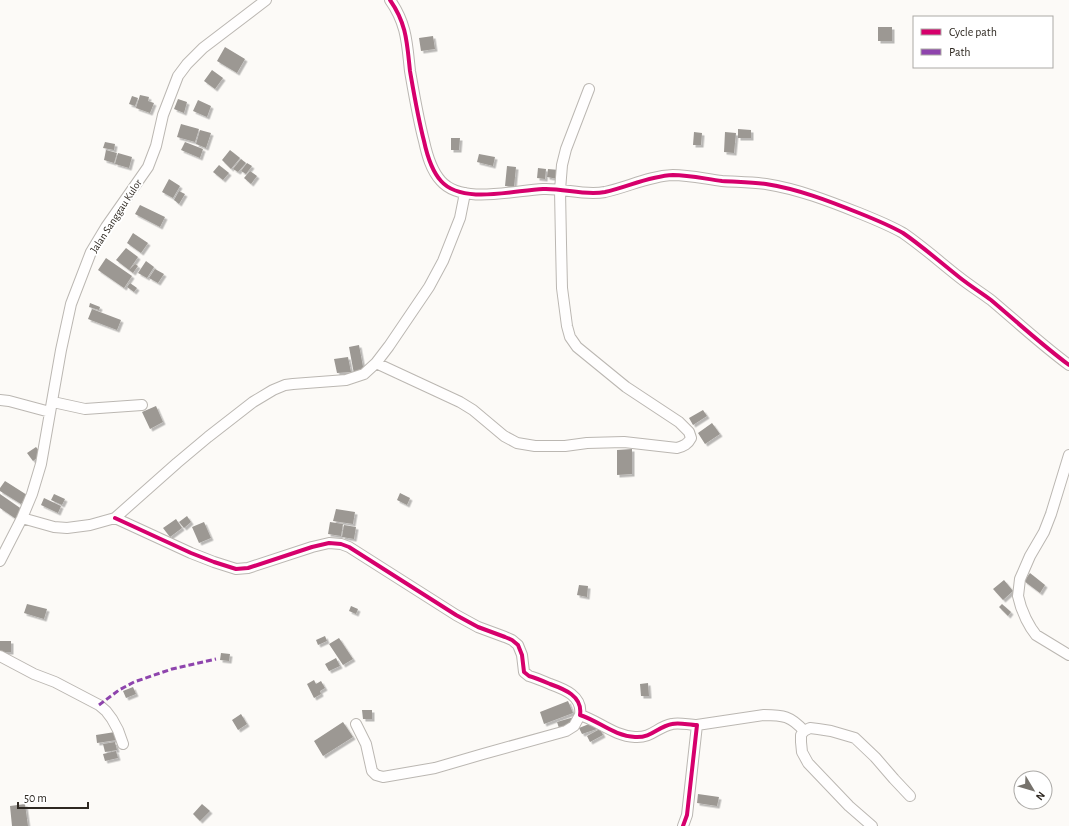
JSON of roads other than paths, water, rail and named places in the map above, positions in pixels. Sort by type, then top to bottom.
[{"type":"street","name":"Jalan Sanggau Kulor","points":[[0,561],[22,518],[32,494],[41,464],[61,350],[71,304],[91,252],[106,227],[148,168],[154,153],[163,115],[178,76],[187,64],[203,48],[266,0]]},
{"type":"street","points":[[390,0],[396,8],[402,22],[407,46],[410,73],[427,154],[432,168],[441,182],[452,189],[465,194],[478,195],[542,189],[588,193],[604,192],[656,177],[674,175],[766,184],[811,195],[882,222],[902,233],[989,299],[1069,365]]},
{"type":"street","points":[[376,363],[460,402],[473,410],[504,436],[517,443],[535,446],[565,446],[587,443],[624,442],[677,448],[685,446],[689,442],[691,438],[689,432],[679,422],[601,368],[577,348],[570,337],[566,320],[562,288],[560,190],[562,165],[566,149],[589,89]]},
{"type":"street","points":[[22,518],[54,527],[67,528],[90,525],[115,518],[208,437],[253,402],[273,390],[285,385],[346,380],[364,374],[376,363],[429,286],[443,261],[460,218],[465,194]]},
{"type":"street","points":[[0,400],[9,400],[52,407],[85,409],[142,405]]},
{"type":"street","points":[[1069,455],[1044,532],[1030,556],[1020,579],[1018,596],[1026,619],[1036,634],[1069,655]]},
{"type":"street","points":[[115,518],[197,555],[236,569],[248,568],[329,543],[341,544],[349,547],[456,615],[478,627],[512,640],[518,645],[522,655],[524,672],[529,676],[563,689],[574,697],[581,710],[574,726],[566,731],[435,768],[383,777],[376,775],[372,771],[366,744],[356,724]]},
{"type":"street","points":[[0,656],[21,668],[55,682],[99,705],[112,719],[123,744]]},
{"type":"street","points":[[580,715],[616,733],[633,737],[650,735],[672,723],[697,725],[764,715],[775,715],[788,718],[797,723],[804,731]]},
{"type":"street","points":[[683,826],[687,815],[697,725]]},
{"type":"street","points":[[872,826],[849,806],[808,763],[802,752],[800,742],[801,735],[804,731],[810,728],[818,729],[855,738],[875,757],[910,796]]}]
